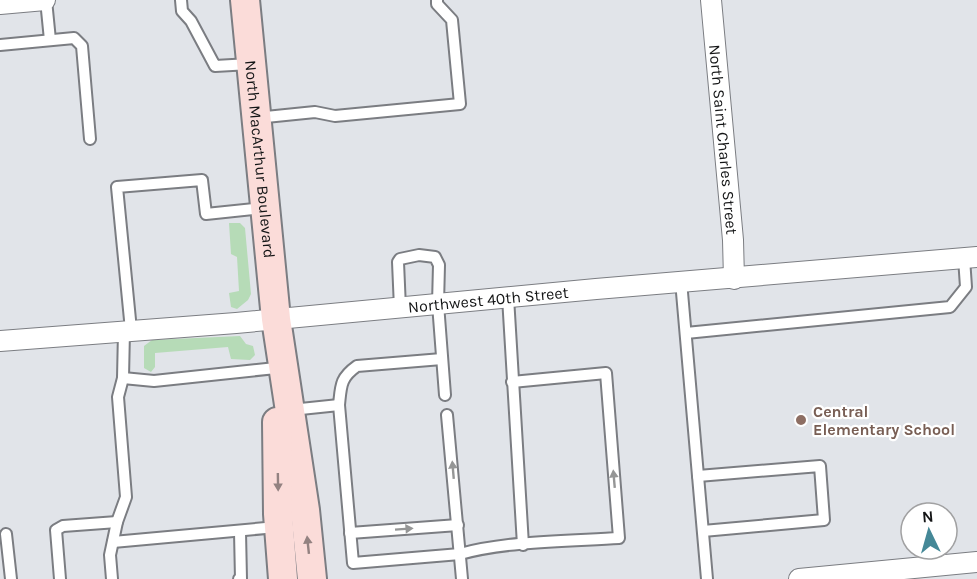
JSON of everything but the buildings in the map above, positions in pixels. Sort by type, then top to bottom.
[{"type":"main road","name":"North MacArthur Boulevard","points":[[245,0],[276,319],[305,510],[312,579]]},
{"type":"main road","name":"North MacArthur Boulevard","points":[[276,319],[279,527],[283,579]]},
{"type":"street","points":[[0,4],[45,0]]},
{"type":"street","name":"North Saint Charles Street","points":[[711,0],[733,240],[734,279]]},
{"type":"street","name":"Northwest 40th Street","points":[[0,341],[970,258]]},
{"type":"street","points":[[799,579],[977,562]]},
{"type":"lane","points":[[45,0],[50,40]]},
{"type":"lane","points":[[181,0],[182,11],[191,21],[215,66],[250,64]]},
{"type":"lane","points":[[256,118],[315,112],[334,116],[460,104],[452,20],[437,2]]},
{"type":"lane","points":[[0,45],[74,38],[82,46],[90,139]]},
{"type":"lane","points":[[112,579],[110,555],[112,542],[126,497],[118,397],[123,378],[128,331],[117,187],[202,180],[206,214],[265,208]]},
{"type":"lane","points":[[400,308],[398,262],[405,257],[419,255],[429,255],[437,260],[440,277],[438,304],[446,395]]},
{"type":"lane","points":[[686,333],[950,307],[966,287],[970,258]]},
{"type":"lane","points":[[681,281],[707,579]]},
{"type":"lane","points":[[508,297],[523,545]]},
{"type":"lane","points":[[442,359],[357,366],[346,374],[342,383],[339,405],[353,563],[460,554],[523,545],[619,538],[606,373],[512,382]]},
{"type":"lane","points":[[123,378],[154,381],[276,368]]},
{"type":"lane","points":[[290,410],[339,405]]},
{"type":"lane","points":[[447,415],[462,579]]},
{"type":"lane","points":[[698,476],[819,466],[824,520],[703,531]]},
{"type":"lane","points":[[60,579],[57,530],[63,526],[117,522]]},
{"type":"lane","points":[[350,533],[458,525]]},
{"type":"lane","points":[[112,542],[279,527]]},
{"type":"lane","points":[[240,532],[240,579]]},
{"type":"lane","points":[[6,534],[10,579]]},
{"type":"green space","points":[[229,223],[240,223],[245,228],[251,294],[248,300],[237,309],[231,307],[229,293],[239,291],[237,257],[231,254]]},
{"type":"green space","points":[[240,336],[246,344],[253,346],[255,355],[250,360],[231,359],[228,347],[155,353],[155,367],[151,372],[144,368],[144,346],[152,340]]},
{"type":"place","name":"Central Elementary School","points":[[801,420]]}]
